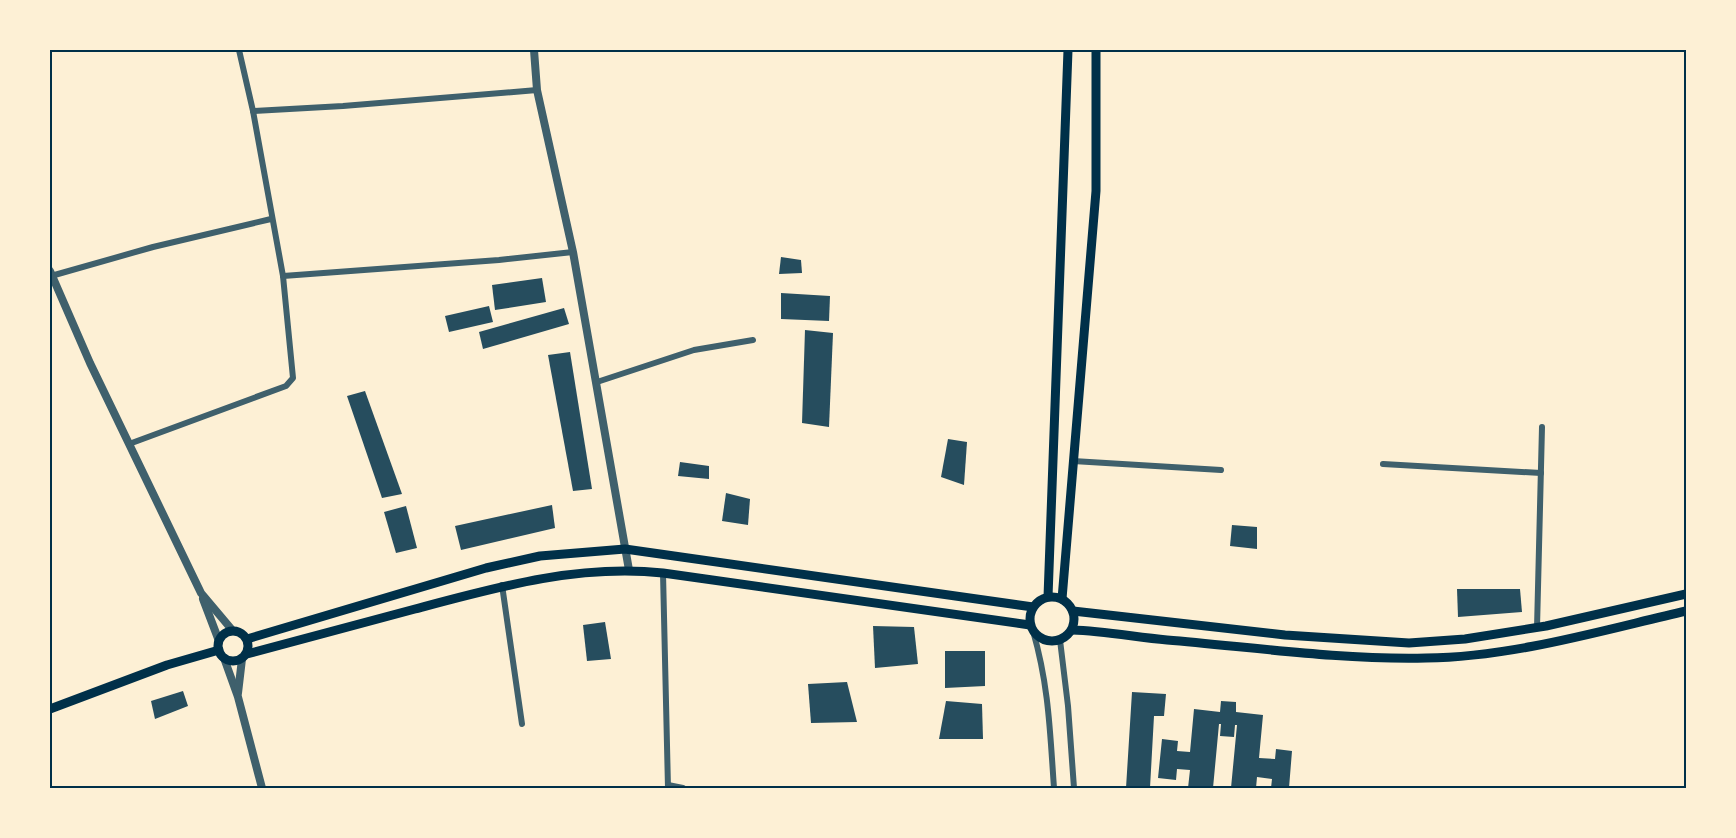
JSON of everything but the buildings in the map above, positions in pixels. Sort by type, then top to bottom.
[{"type":"main road","points":[[1048,597],[1068,50]]},
{"type":"main road","points":[[1062,599],[1095,191],[1096,50]]},
{"type":"main road","points":[[246,639],[486,568],[540,556],[626,549],[1033,607]]},
{"type":"main road","points":[[219,645],[224,658],[233,662],[244,656],[502,585],[577,573],[629,570],[885,603],[1032,628],[1045,640],[1060,640],[1072,630],[1074,611]]},
{"type":"main road","points":[[1032,628],[1030,619],[1033,607],[1037,602],[1048,597],[1062,599],[1074,611],[1286,635],[1386,643],[1465,639],[1537,628],[1686,594]]},
{"type":"main road","points":[[1072,630],[1242,647],[1378,657],[1426,658],[1456,657],[1508,650],[1686,611]]},
{"type":"main road","points":[[50,709],[219,645],[227,632],[238,632],[246,639],[248,643],[244,656]]},
{"type":"street","points":[[129,444],[225,410],[290,383],[293,378],[284,276],[271,219],[253,111],[239,50]]},
{"type":"street","points":[[534,50],[537,90],[573,252],[629,570]]},
{"type":"street","points":[[253,111],[537,90]]},
{"type":"street","points":[[219,645],[201,593],[50,273],[271,219]]},
{"type":"street","points":[[284,276],[499,260],[573,252]]},
{"type":"street","points":[[597,382],[694,350],[753,340]]},
{"type":"street","points":[[1537,628],[1542,427]]},
{"type":"street","points":[[1073,461],[1221,470]]},
{"type":"street","points":[[1383,464],[1541,473]]},
{"type":"street","points":[[663,573],[668,787],[683,789]]},
{"type":"street","points":[[502,585],[522,724]]},
{"type":"street","points":[[201,593],[233,631]]},
{"type":"street","points":[[1032,628],[1043,666],[1054,789]]},
{"type":"street","points":[[1060,640],[1074,789]]},
{"type":"street","points":[[238,696],[244,656]]},
{"type":"street","points":[[224,658],[238,696],[262,789]]}]
